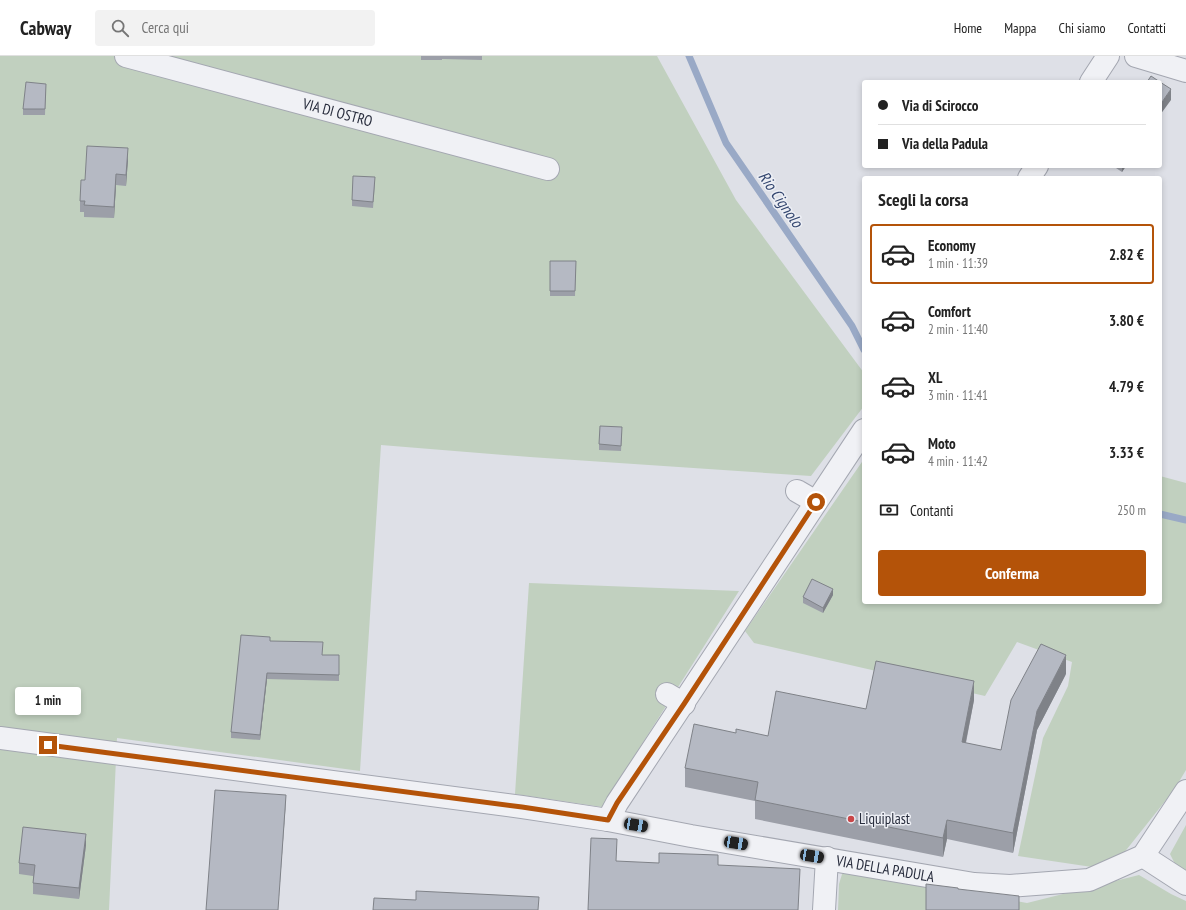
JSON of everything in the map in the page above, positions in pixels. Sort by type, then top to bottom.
[{"type":"street","name":"VIA DI OSTRO","points":[[126,56],[548,168]]},
{"type":"street","points":[[1092,80],[1108,56]]},
{"type":"street","points":[[1136,56],[1186,71]]},
{"type":"street","points":[[608,820],[675,699],[735,641],[807,497],[862,432]]},
{"type":"street","name":"VIA DELLA PADULA","points":[[0,738],[522,807],[608,820],[691,836],[974,884],[1010,886],[1089,880],[1143,856]]},
{"type":"street","points":[[1186,791],[1143,856],[1186,884]]},
{"type":"street","points":[[824,910],[827,858]]},
{"type":"green space","points":[[0,56],[657,56],[736,200],[862,370],[862,409],[811,476],[530,457],[381,445],[360,771],[117,738],[109,910],[0,910]]},
{"type":"green space","points":[[862,462],[862,604],[1162,604],[1162,477],[1186,483],[1186,770],[1174,790],[1123,854],[1092,867],[1018,856],[1043,738],[1068,686],[1072,662],[1017,642],[985,696],[754,643],[745,631]]},
{"type":"green space","points":[[529,583],[739,591],[602,807],[515,794]]},
{"type":"green space","points":[[1186,825],[1186,874],[1178,870],[1170,854]]},
{"type":"green space","points":[[843,871],[1027,903],[1139,875],[1186,901],[1186,910],[838,910],[839,884]]},
{"type":"building","points":[[1151,76],[1157,80],[1148,80]]},
{"type":"building","points":[[26,82],[46,84],[45,109],[23,109]]},
{"type":"building","points":[[1162,83],[1171,89],[1162,102]]},
{"type":"building","points":[[87,146],[128,148],[126,175],[116,174],[114,207],[84,205],[85,201],[80,201],[81,180],[85,180]]},
{"type":"building","points":[[353,176],[375,177],[373,202],[352,200]]},
{"type":"building","points":[[550,261],[576,261],[575,291],[550,291]]},
{"type":"building","points":[[600,426],[622,427],[621,446],[599,444]]},
{"type":"building","points":[[812,579],[833,589],[823,608],[803,597]]},
{"type":"building","points":[[241,635],[270,637],[270,641],[323,642],[322,655],[339,655],[339,675],[267,673],[260,735],[231,732]]},
{"type":"building","points":[[1041,644],[1066,655],[1037,711],[1013,833],[947,820],[943,838],[755,800],[758,782],[685,768],[694,724],[736,733],[736,729],[768,736],[776,691],[866,709],[876,661],[974,681],[962,742],[1001,750],[1011,700]]},
{"type":"building","points":[[215,790],[286,795],[278,910],[206,910]]},
{"type":"building","points":[[23,827],[86,834],[79,888],[33,883],[35,865],[19,863]]},
{"type":"building","points":[[591,838],[617,839],[616,861],[659,863],[659,853],[718,855],[718,865],[800,869],[798,910],[588,910]]},
{"type":"building","points":[[926,884],[1019,896],[1019,910],[926,910]]},
{"type":"building","points":[[416,891],[539,897],[538,910],[373,910],[374,898],[416,900]]},
{"type":"waterway","name":"Rio Cignolo","points":[[689,56],[726,143],[852,326],[862,346]]},
{"type":"waterway","name":"Rio Cignolo","points":[[1162,514],[1186,520]]},
{"type":"place","name":"Liquiplast","points":[[851,819]]},
{"type":"route","points":[[48,745],[522,807],[608,820],[617,803],[684,704],[816,502]]}]
